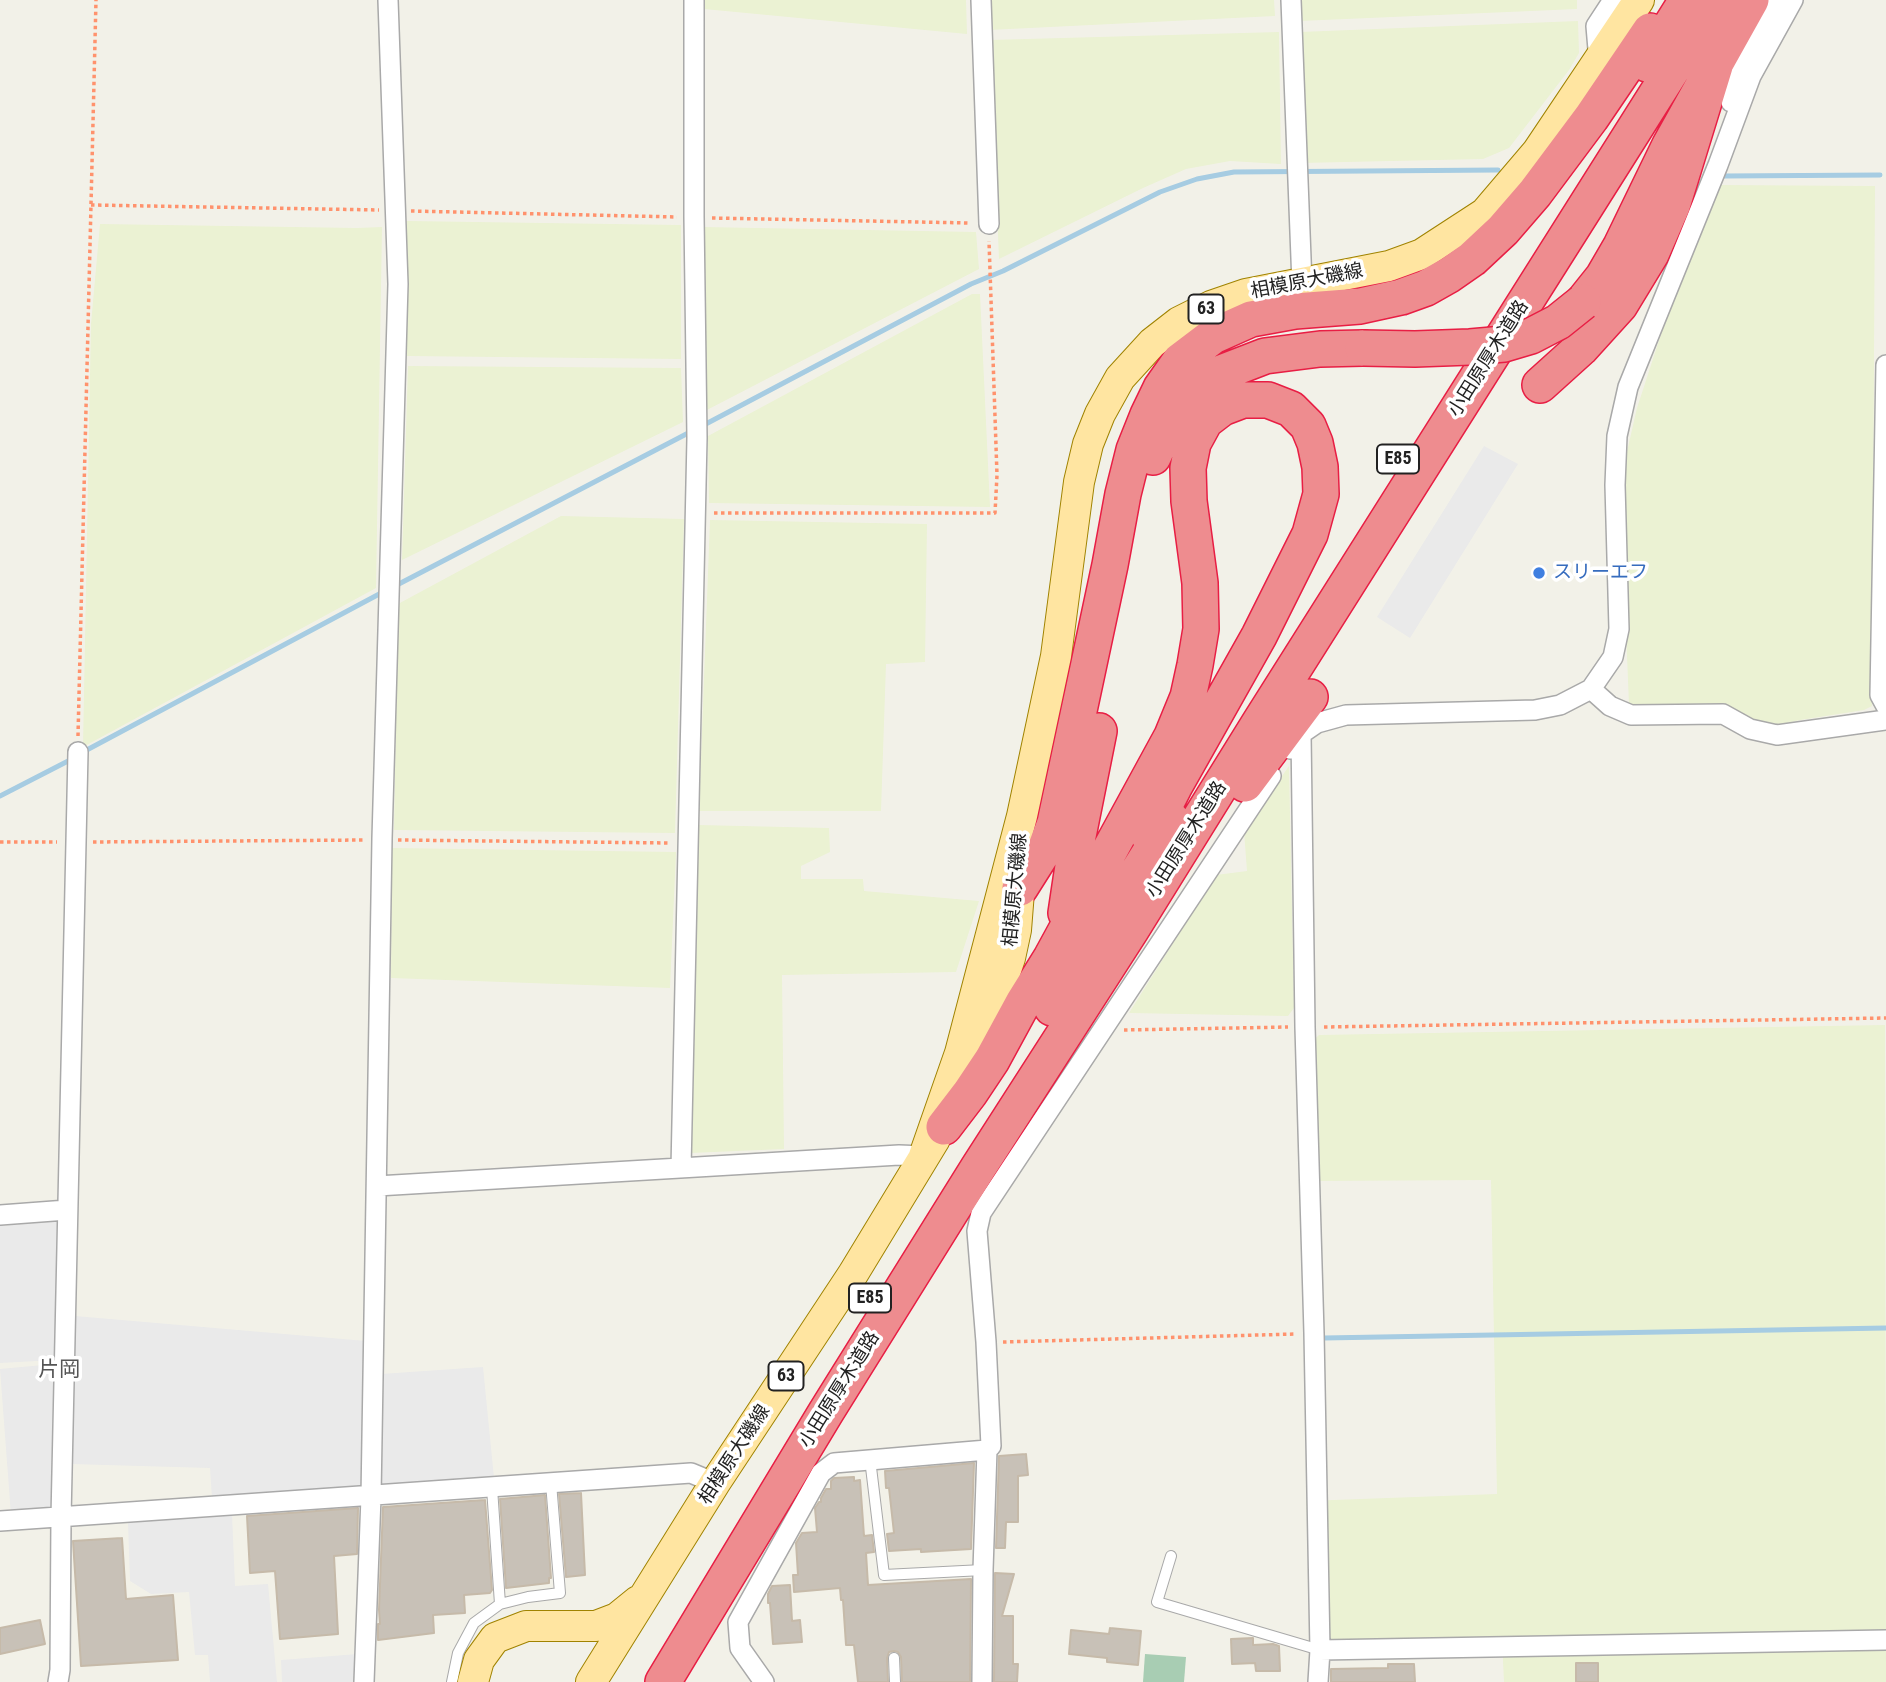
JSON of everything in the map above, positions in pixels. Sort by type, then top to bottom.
[{"type":"highway","points":[[1020,888],[1045,847],[1055,823],[1134,450],[1161,388],[1180,361],[1213,335],[1251,319],[1295,311],[1360,306],[1401,297],[1426,288],[1464,264],[1503,230],[1535,193],[1591,118],[1671,0]]},
{"type":"highway","name":"小田原厚木道路","points":[[663,1682],[833,1400],[978,1168],[1120,924],[1687,0]]},
{"type":"highway","name":"小田原厚木道路","points":[[637,1682],[820,1379],[1120,924],[1328,615],[1716,0]]},
{"type":"highway","points":[[1051,958],[1065,916],[1143,492],[1155,451],[1169,422],[1190,397],[1220,373],[1265,356],[1320,349],[1470,348],[1504,344],[1558,322],[1583,302],[1603,277],[1656,173],[1751,0]]},
{"type":"highway","points":[[1540,385],[1581,348],[1620,305],[1651,254],[1672,206],[1714,66]]},
{"type":"highway","points":[[944,1126],[992,1060],[1051,958],[1172,736],[1188,697],[1201,629],[1200,583],[1189,501],[1188,468],[1193,443],[1205,421],[1222,408],[1243,400],[1268,400],[1291,409],[1308,426],[1315,443],[1320,467],[1321,494],[1310,534],[1259,636],[1157,820],[1120,924]]},
{"type":"highway","points":[[1120,924],[1196,850],[1310,697]]},
{"type":"main road","name":"相模原大磯線","points":[[924,1156],[960,1053],[1022,816],[1056,656],[1079,482],[1088,444],[1100,414],[1120,378],[1153,343],[1179,322],[1211,306],[1246,294],[1389,266],[1422,254],[1485,213],[1538,152],[1639,0]]},
{"type":"main road","name":"相模原大磯線","points":[[591,1682],[715,1483],[853,1274],[944,1126],[977,1058],[1010,958],[1020,888],[1022,816]]},
{"type":"main road","name":"63","points":[[960,1053],[981,1005],[1007,909],[1020,888]]},
{"type":"main road","name":"63","points":[[473,1682],[479,1660],[495,1638],[526,1626],[596,1626],[617,1618],[647,1594]]},
{"type":"main road","points":[[573,1682],[590,1660],[614,1646]]},
{"type":"street","points":[[364,1682],[371,1497],[382,839],[398,284],[388,0]]},
{"type":"street","points":[[681,1168],[697,438],[694,0]]},
{"type":"street","points":[[981,0],[989,224]]},
{"type":"street","points":[[1291,0],[1302,284]]},
{"type":"street","points":[[1599,62],[1596,26],[1613,0]]},
{"type":"street","points":[[1718,165],[1738,68],[1773,0]]},
{"type":"street","points":[[982,1682],[987,1450],[991,1446],[986,1342],[976,1231],[981,1213],[1284,755],[1301,734],[1317,723],[1346,715],[1535,710],[1560,705],[1591,689],[1613,657],[1619,629],[1615,485],[1617,436],[1628,387],[1751,76],[1793,0]]},
{"type":"street","points":[[1886,365],[1880,695],[1886,706]]},
{"type":"street","points":[[1591,689],[1610,706],[1631,715],[1723,714],[1750,729],[1777,736],[1886,720]]},
{"type":"street","points":[[1301,734],[1320,1650],[1318,1682]]},
{"type":"street","points":[[58,1682],[78,757]]},
{"type":"street","points":[[377,1186],[899,1155],[924,1156]]},
{"type":"street","points":[[0,1215],[67,1210]]},
{"type":"street","points":[[764,1682],[740,1648],[738,1622],[821,1473],[834,1463],[987,1450]]},
{"type":"street","points":[[0,1521],[691,1473],[715,1483]]},
{"type":"street","points":[[1320,1650],[1886,1640]]},
{"type":"lane","points":[[870,1460],[884,1574],[983,1570]]},
{"type":"lane","points":[[452,1682],[458,1653],[474,1623],[500,1604],[560,1593],[551,1483]]},
{"type":"lane","points":[[492,1488],[500,1604]]},
{"type":"lane","points":[[1171,1556],[1157,1602],[1320,1650]]},
{"type":"lane","points":[[894,1658],[895,1682]]},
{"type":"path","points":[[78,757],[96,0]]},
{"type":"path","points":[[91,205],[989,224],[997,475],[995,513],[695,513]]},
{"type":"path","points":[[0,842],[382,839],[689,844]]},
{"type":"path","points":[[1101,1030],[1886,1018]]},
{"type":"path","points":[[986,1342],[1314,1334]]},
{"type":"green space","points":[[704,0],[966,0],[967,34],[704,9]]},
{"type":"green space","points":[[987,0],[1274,0],[1275,16],[989,30]]},
{"type":"green space","points":[[1299,0],[1577,0],[1577,9],[1300,21]]},
{"type":"green space","points":[[1578,21],[1579,53],[1509,148],[1483,159],[1300,163],[1300,32]]},
{"type":"green space","points":[[1279,32],[1281,164],[1230,161],[1186,169],[999,259],[990,40]]},
{"type":"green space","points":[[1719,185],[1875,186],[1872,706],[1864,710],[1774,726],[1629,705],[1620,482],[1637,408],[1664,325]]},
{"type":"green space","points":[[407,221],[681,225],[681,359],[407,356]]},
{"type":"green space","points":[[100,224],[382,227],[376,588],[83,747],[91,324]]},
{"type":"green space","points":[[703,227],[976,232],[979,269],[703,412]]},
{"type":"green space","points":[[972,294],[980,294],[990,507],[709,503],[708,436]]},
{"type":"green space","points":[[408,366],[681,368],[683,422],[402,560]]},
{"type":"green space","points":[[561,516],[684,519],[675,833],[394,830],[398,604]]},
{"type":"green space","points":[[710,520],[927,524],[925,662],[886,664],[881,811],[699,811]]},
{"type":"green space","points":[[1289,766],[1294,1008],[1288,1016],[1129,1013],[1216,875],[1247,871],[1244,831]]},
{"type":"green space","points":[[698,825],[829,828],[830,852],[801,866],[801,879],[863,879],[864,891],[979,901],[956,972],[782,975],[784,1149],[690,1153]]},
{"type":"green space","points":[[392,848],[676,852],[670,988],[391,978]]},
{"type":"green space","points":[[1885,1025],[1886,1682],[1504,1682],[1502,1640],[1314,1639],[1306,1501],[1497,1494],[1491,1180],[1314,1181],[1308,1045],[1319,1035]]},
{"type":"green space","points":[[1145,1654],[1186,1657],[1184,1682],[1143,1682]]},
{"type":"shaded area","points":[[1484,446],[1518,464],[1410,638],[1377,617]]},
{"type":"shaded area","points":[[58,1221],[55,1360],[0,1363],[0,1226]]},
{"type":"shaded area","points":[[75,1316],[366,1341],[364,1491],[212,1498],[210,1468],[71,1464]]},
{"type":"shaded area","points":[[55,1364],[52,1513],[11,1515],[0,1369]]},
{"type":"shaded area","points":[[483,1367],[494,1478],[377,1488],[381,1374]]},
{"type":"shaded area","points":[[232,1514],[235,1586],[268,1584],[277,1682],[210,1682],[208,1655],[195,1655],[189,1592],[151,1594],[130,1581],[128,1522]]},
{"type":"shaded area","points":[[358,1654],[357,1682],[282,1682],[281,1660]]},
{"type":"building","points":[[1026,1454],[1028,1475],[1018,1476],[1018,1522],[1006,1522],[1005,1548],[996,1548],[999,1456]]},
{"type":"building","points":[[974,1463],[971,1549],[889,1551],[887,1534],[894,1533],[885,1471]]},
{"type":"building","points":[[854,1477],[854,1481],[860,1480],[864,1536],[872,1535],[874,1552],[866,1553],[868,1585],[971,1579],[970,1682],[902,1682],[901,1657],[894,1651],[889,1652],[887,1658],[888,1682],[858,1682],[854,1645],[846,1645],[840,1588],[794,1592],[793,1575],[798,1575],[796,1543],[802,1533],[817,1532],[815,1508],[821,1502],[826,1489],[831,1489],[831,1481],[834,1478]]},
{"type":"building","points":[[581,1493],[585,1575],[566,1577],[559,1494]]},
{"type":"building","points":[[545,1495],[551,1578],[549,1583],[506,1588],[500,1499]]},
{"type":"building","points":[[485,1500],[492,1590],[490,1593],[464,1595],[465,1613],[433,1615],[434,1633],[378,1640],[383,1507]]},
{"type":"building","points":[[358,1508],[357,1554],[334,1556],[338,1634],[280,1639],[275,1571],[250,1573],[247,1516]]},
{"type":"building","points":[[122,1538],[126,1599],[173,1595],[178,1660],[81,1666],[73,1541]]},
{"type":"building","points":[[995,1573],[1014,1574],[1002,1616],[1013,1616],[1013,1664],[1018,1664],[1017,1682],[994,1682]]},
{"type":"building","points":[[790,1585],[792,1621],[800,1620],[802,1642],[773,1644],[768,1594],[772,1586]]},
{"type":"building","points":[[40,1620],[45,1644],[0,1654],[0,1628]]},
{"type":"building","points":[[1110,1628],[1141,1631],[1138,1665],[1069,1654],[1071,1630],[1109,1634]]},
{"type":"building","points":[[1253,1638],[1253,1645],[1279,1646],[1280,1671],[1256,1671],[1255,1663],[1232,1664],[1231,1639]]},
{"type":"building","points":[[1576,1663],[1598,1663],[1598,1682],[1576,1682]]},
{"type":"building","points":[[1388,1664],[1414,1664],[1415,1682],[1331,1682],[1331,1669],[1388,1668]]},
{"type":"waterway","points":[[702,426],[971,284],[1003,271],[1160,192],[1197,179],[1234,172],[1498,170]]},
{"type":"waterway","points":[[1724,176],[1880,175]]},
{"type":"waterway","points":[[395,586],[694,430]]},
{"type":"waterway","points":[[83,752],[383,592]]},
{"type":"waterway","points":[[0,796],[72,759]]},
{"type":"waterway","points":[[1324,1338],[1886,1328]]},
{"type":"place","name":"スリーエフ","points":[[1539,573]]},
{"type":"district","name":"片岡","points":[[59,1371]]}]
